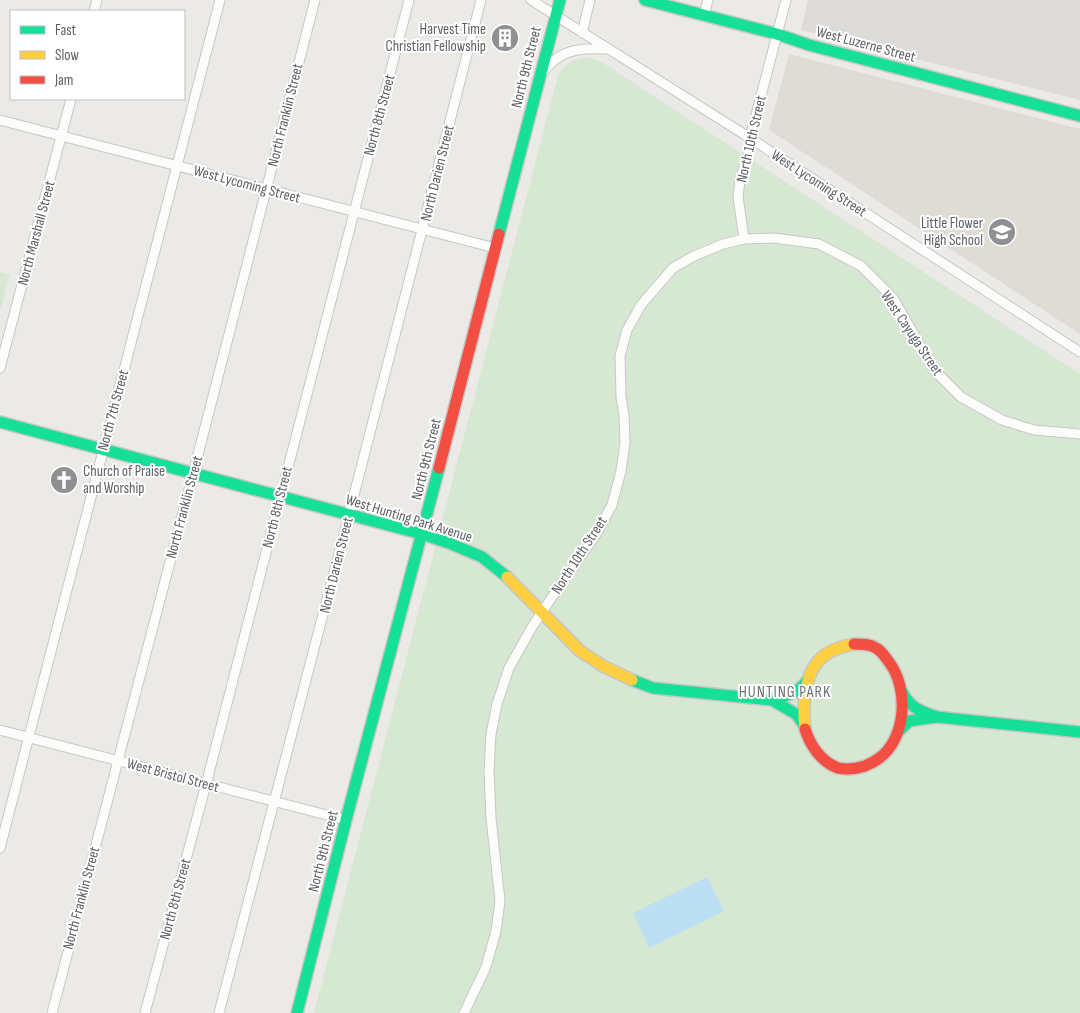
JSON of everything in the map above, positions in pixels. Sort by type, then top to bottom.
[{"type":"main road","name":"North 9th Street","points":[[297,1013],[422,534],[494,248],[560,0]]},
{"type":"main road","name":"West Luzerne Street","points":[[645,0],[1080,116]]},
{"type":"main road","name":"West Hunting Park Avenue","points":[[0,422],[349,514],[449,543],[482,557],[512,581],[580,651],[626,678],[652,688],[772,700],[791,696],[800,691],[810,677]]},
{"type":"main road","name":"West Hunting Park Avenue","points":[[805,728],[806,689],[814,666],[822,657],[842,646],[868,644],[878,648],[898,677],[902,702],[897,734]]},
{"type":"main road","name":"West Hunting Park Avenue","points":[[901,690],[906,701],[911,706],[937,717]]},
{"type":"main road","name":"West Hunting Park Avenue","points":[[772,700],[798,715],[816,752],[826,761],[845,770],[870,764],[881,757],[889,749],[904,725],[909,722],[937,717],[1080,732]]},
{"type":"street","name":"North 7th Street","points":[[0,848],[220,0]]},
{"type":"street","name":"North Franklin Street","points":[[52,1013],[315,0]]},
{"type":"street","name":"North 8th Street","points":[[145,1013],[409,0]]},
{"type":"street","name":"North Darien Street","points":[[220,1013],[481,0]]},
{"type":"street","name":"West Lycoming Street","points":[[531,0],[750,138],[1080,352]]},
{"type":"street","points":[[582,33],[590,0]]},
{"type":"street","points":[[704,15],[708,0]]},
{"type":"street","name":"North 10th Street","points":[[464,1013],[486,966],[496,931],[500,901],[491,818],[489,771],[491,734],[496,704],[509,668],[542,613],[595,536],[612,504],[622,471],[625,443],[620,356],[626,330],[641,304],[673,268],[692,257],[723,244],[744,239],[738,197],[740,180],[786,0]]},
{"type":"street","points":[[540,74],[556,59],[570,52],[585,48],[608,49]]},
{"type":"street","name":"North Marshall Street","points":[[0,368],[71,100]]},
{"type":"street","name":"West Lycoming Street","points":[[0,120],[494,248]]},
{"type":"street","name":"West Cayuga Street","points":[[744,239],[774,238],[818,244],[861,266],[893,298],[935,371],[962,397],[1002,420],[1034,430],[1080,434]]},
{"type":"street","name":"West Bristol Street","points":[[0,730],[346,820]]},
{"type":"shaded area","points":[[808,0],[1080,0],[1080,100],[801,30]]},
{"type":"shaded area","name":"Little Flower High School","points":[[789,54],[1080,129],[1080,334],[769,130]]},
{"type":"green space","name":"HUNTING PARK","points":[[587,57],[600,61],[1080,374],[1080,1013],[314,1013],[558,75],[570,63]]},
{"type":"green space","points":[[0,272],[10,275],[1,309],[0,308]]},
{"type":"water","points":[[707,877],[724,911],[649,948],[633,913]]},
{"type":"traffic: fast","points":[[499,234],[560,0]]},
{"type":"traffic: fast","points":[[645,0],[1080,116]]},
{"type":"traffic: fast","points":[[0,422],[422,534],[482,557],[507,577]]},
{"type":"traffic: fast","points":[[297,1013],[439,468]]},
{"type":"traffic: fast","points":[[632,680],[653,688],[772,700],[796,714],[805,727]]},
{"type":"traffic: fast","points":[[772,700],[796,691],[807,681]]},
{"type":"traffic: fast","points":[[902,692],[913,706],[937,717]]},
{"type":"traffic: fast","points":[[898,732],[909,721],[937,717],[1080,732]]},
{"type":"traffic: slow","points":[[507,577],[580,651],[603,666],[632,680]]},
{"type":"traffic: slow","points":[[805,729],[804,699],[813,670],[818,662],[828,653],[854,644]]},
{"type":"traffic: jam","points":[[439,468],[499,234]]},
{"type":"traffic: jam","points":[[805,729],[813,747],[821,757],[826,762],[842,769],[858,768],[873,762],[888,750],[895,739],[902,713],[900,685],[895,673],[885,656],[878,649],[869,645],[854,644]]},
{"type":"place","name":"Harvest Time Christian Fellowship","points":[[505,38]]},
{"type":"place","name":"Little Flower High School","points":[[1002,232]]},
{"type":"place","name":"Church of Praise and Worship","points":[[64,480]]},
{"type":"district","name":"HUNTING PARK","points":[[785,691]]}]
